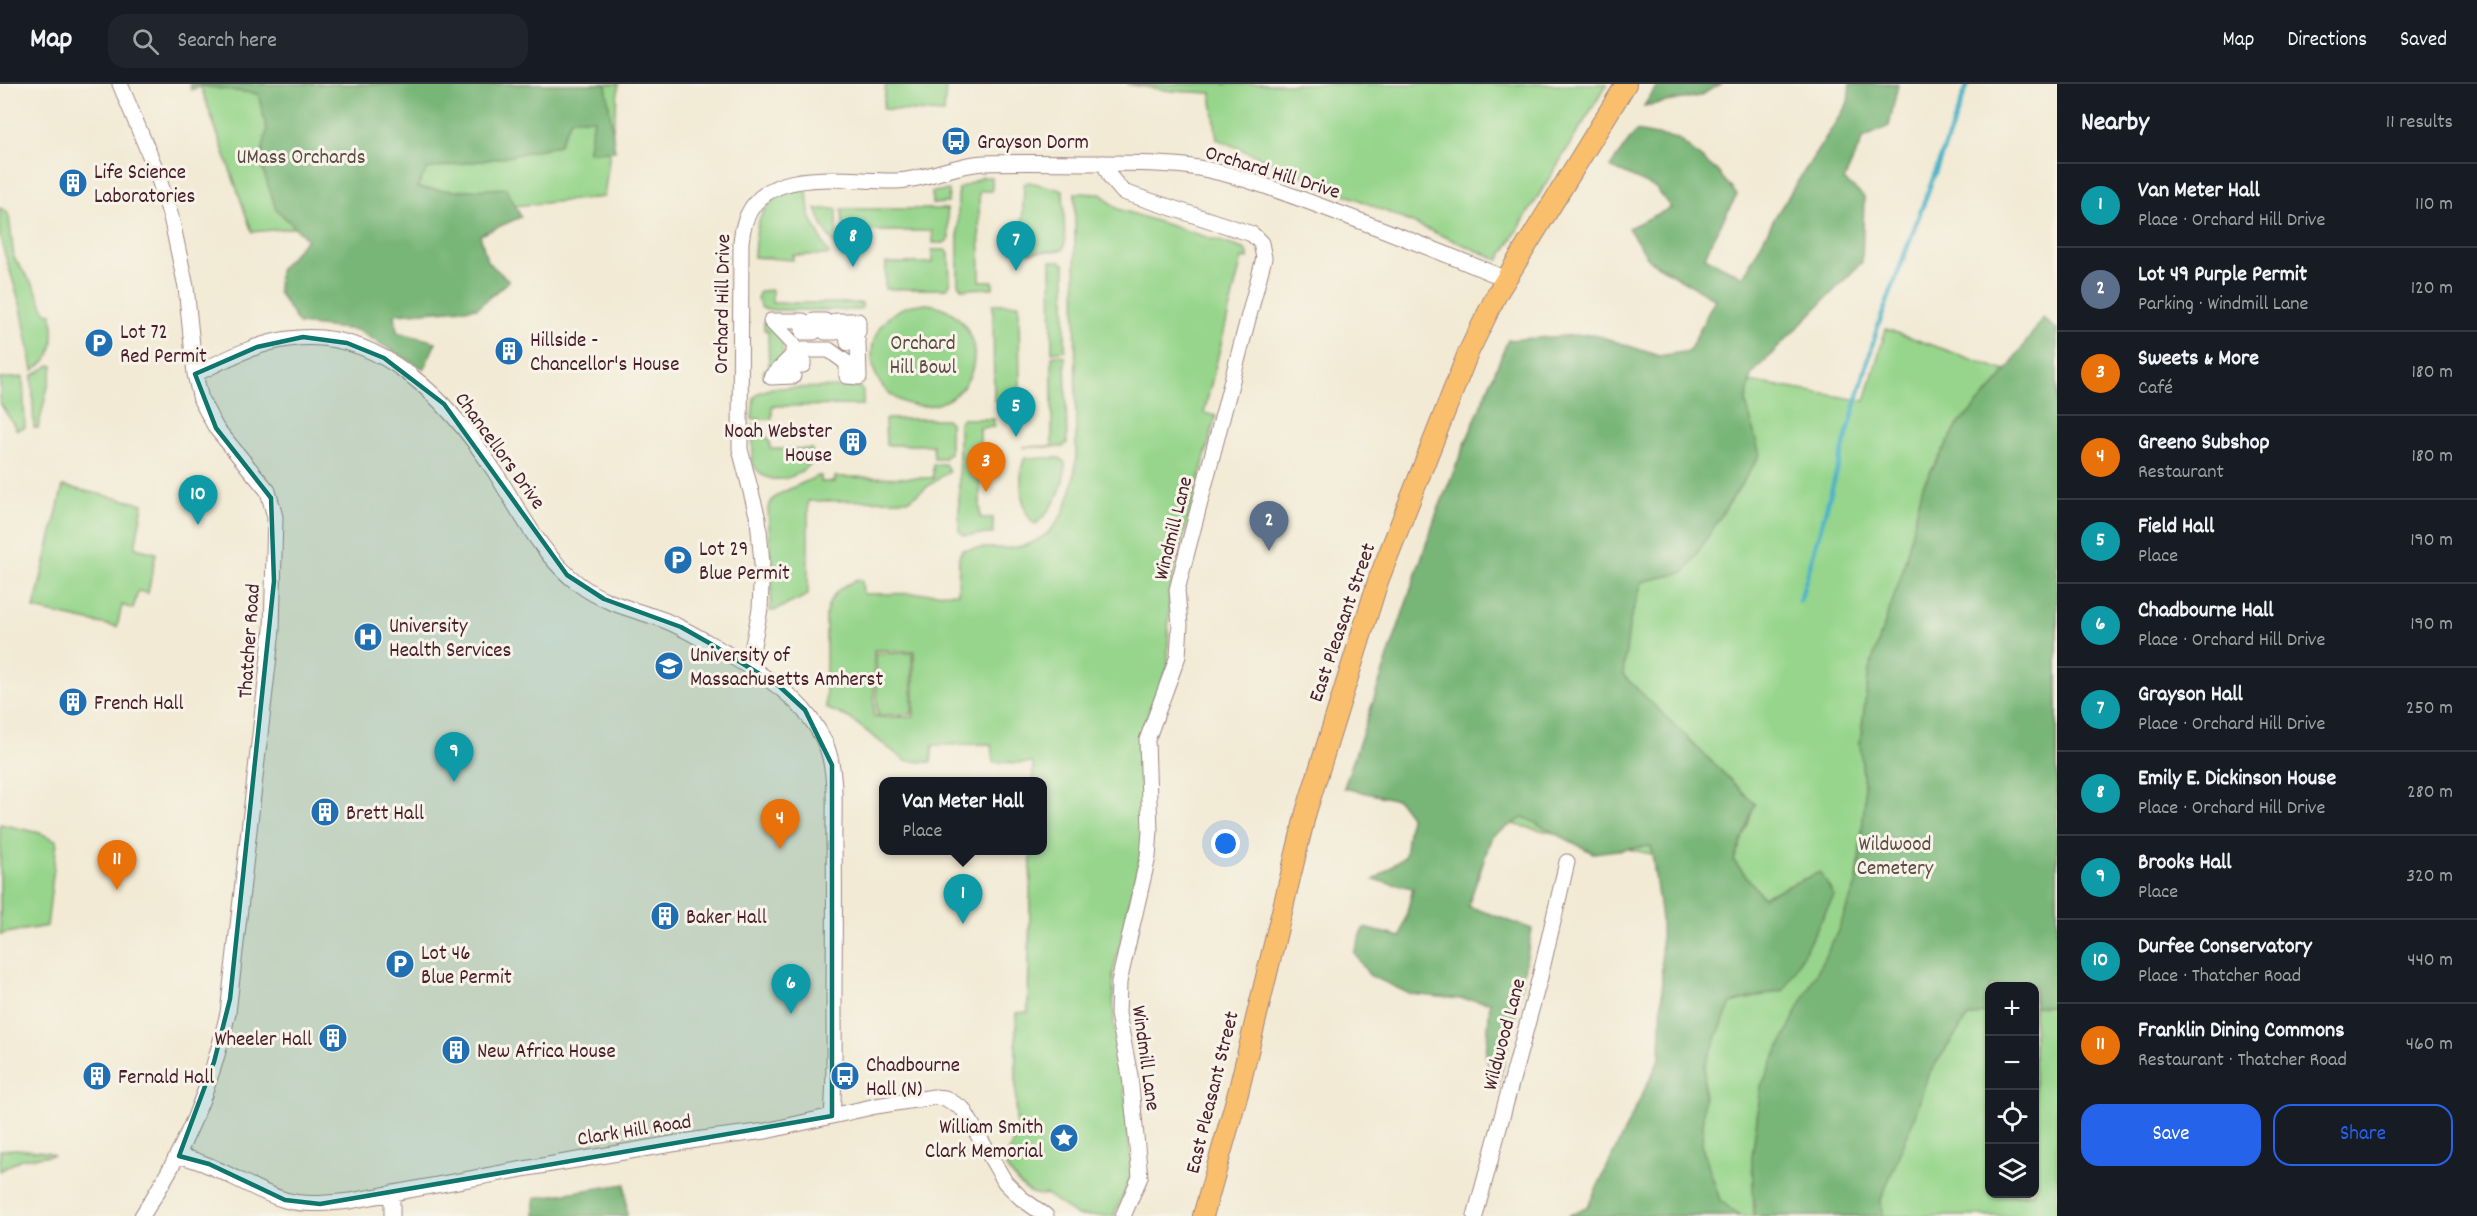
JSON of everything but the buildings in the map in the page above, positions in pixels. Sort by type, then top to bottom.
[{"type":"main road","name":"East Pleasant Street","points":[[1203,1216],[1238,1093],[1306,812],[1378,581],[1468,353],[1506,279],[1626,84]]},
{"type":"street","name":"Thatcher Road","points":[[120,84],[156,170],[171,217],[186,287],[195,374],[201,400],[216,428],[268,491],[274,507],[275,532],[273,610],[265,697],[230,999],[214,1062],[179,1156],[142,1216]]},
{"type":"street","name":"Orchard Hill Drive","points":[[749,666],[756,635],[762,587],[759,529],[753,496],[742,459],[740,435],[741,242],[742,229],[751,206],[770,189],[787,182],[914,179],[949,168],[981,163],[1104,163],[1185,166],[1244,179],[1406,237],[1506,279]]},
{"type":"street","name":"Windmill Lane","points":[[1104,163],[1111,178],[1123,192],[1252,234],[1261,243],[1264,258],[1177,590],[1180,626],[1178,656],[1147,740],[1149,843],[1120,972],[1118,1002],[1130,1076],[1140,1163],[1137,1187],[1124,1216]]},
{"type":"street","points":[[771,321],[803,321],[803,332],[814,332],[814,321],[825,321],[825,332],[836,332],[836,321],[858,321],[858,332],[847,332],[848,343],[858,343],[859,376],[847,376],[847,363],[829,350],[803,350],[803,365],[792,366],[792,376],[771,377],[793,355],[793,344],[771,321]]},
{"type":"street","name":"Chancellors Drive","points":[[195,374],[257,347],[303,337],[347,343],[384,358],[416,379],[444,404],[479,449],[537,538],[567,575],[604,599],[681,627],[749,666]]},
{"type":"street","points":[[749,666],[779,686],[805,710],[827,747],[832,765],[834,871],[832,1116]]},
{"type":"street","name":"Wildwood Lane","points":[[1475,1216],[1540,976],[1567,862]]},
{"type":"street","name":"Clark Hill Road","points":[[179,1156],[199,1160],[285,1200],[304,1204],[350,1201],[678,1143],[766,1131],[934,1097],[956,1102],[970,1119],[995,1168],[1005,1182],[1021,1198],[1046,1216]]},
{"type":"street","points":[[392,1193],[392,1216]]},
{"type":"highlighted area","points":[[303,337],[347,343],[384,358],[444,404],[567,575],[604,599],[681,627],[711,644],[779,686],[805,710],[832,765],[832,1116],[320,1204],[285,1200],[209,1164],[179,1156],[214,1062],[230,999],[274,581],[271,498],[216,428],[195,374],[257,347]]},
{"type":"green space","name":"UMass Orchards","points":[[190,84],[619,84],[604,197],[252,232],[201,87],[191,90]]},
{"type":"green space","name":"UMass Orchards","points":[[190,84],[606,84],[615,151],[588,152],[594,119],[571,119],[559,145],[506,157],[427,169],[417,188],[456,191],[506,188],[521,217],[480,235],[487,261],[509,281],[477,308],[395,314],[397,332],[436,342],[424,369],[357,330],[299,324],[278,292],[279,270],[307,239],[276,209],[260,162],[267,130],[258,94],[201,86],[191,90]]},
{"type":"green space","points":[[886,84],[946,84],[944,113],[883,109]]},
{"type":"green space","points":[[1127,84],[1607,84],[1499,260],[1217,139],[1211,93],[1172,91]]},
{"type":"green space","points":[[1658,84],[1721,84],[1699,96],[1644,106]]},
{"type":"green space","points":[[1850,84],[1898,84],[1889,126],[1863,138],[1844,180],[1864,197],[1862,262],[1751,375],[1746,402],[1760,455],[1685,572],[1642,582],[1630,621],[1623,675],[1755,804],[1734,861],[1763,897],[1820,872],[1834,896],[1784,990],[1731,1003],[1705,1065],[1702,1147],[1720,1200],[1739,1216],[1568,1216],[1588,1206],[1660,1058],[1661,919],[1651,846],[1593,853],[1524,817],[1492,836],[1468,906],[1532,929],[1516,1013],[1497,1090],[1486,1056],[1490,1002],[1410,994],[1369,975],[1354,953],[1364,928],[1401,937],[1413,888],[1374,880],[1405,856],[1410,816],[1398,800],[1344,788],[1436,515],[1508,340],[1593,334],[1659,356],[1689,351],[1715,299],[1650,261],[1628,228],[1671,208],[1656,188],[1610,167],[1636,131],[1678,139],[1717,171],[1737,195],[1705,257],[1743,277],[1777,214],[1848,103]]},
{"type":"green space","points":[[982,177],[992,177],[992,191],[979,191],[980,281],[993,281],[993,288],[962,289],[958,284],[958,189]]},
{"type":"green space","points":[[1029,182],[1063,190],[1065,242],[1063,250],[1027,253],[1021,249],[1024,184]]},
{"type":"green space","points":[[798,188],[807,190],[809,214],[829,255],[793,255],[793,260],[754,257],[756,232],[762,213],[775,199]]},
{"type":"green space","points":[[949,190],[948,203],[932,204],[932,192]]},
{"type":"green space","points":[[1075,193],[1101,194],[1118,209],[1244,249],[1248,254],[1248,259],[1242,258],[1204,413],[1216,416],[1169,591],[1168,668],[1148,713],[1141,741],[1143,846],[1113,973],[1114,1026],[1123,1070],[1132,1174],[1114,1216],[1077,1216],[1046,1194],[1034,1194],[1028,1191],[1006,1167],[1007,1157],[1016,1134],[1016,1013],[1028,1012],[1031,855],[1047,855],[1047,777],[1033,777],[1033,763],[993,762],[991,744],[933,745],[931,762],[906,761],[849,718],[826,708],[826,613],[837,592],[858,580],[862,581],[863,594],[958,593],[959,557],[962,550],[1009,548],[1026,545],[1041,538],[1052,529],[1061,516],[1072,487],[1075,471]],"holes":[[[874,650],[914,651],[914,717],[874,717]]]},
{"type":"green space","points":[[0,208],[7,212],[9,217],[14,258],[35,288],[46,313],[52,314],[53,339],[50,353],[41,365],[33,370],[21,307],[0,238]]},
{"type":"green space","points":[[816,209],[837,209],[836,247],[823,227]]},
{"type":"green space","points":[[842,209],[947,209],[949,239],[944,243],[933,243],[932,231],[843,231]]},
{"type":"green space","points":[[932,250],[945,250],[949,254],[950,284],[946,289],[885,289],[886,263],[932,263]]},
{"type":"green space","points":[[1051,261],[1060,261],[1065,265],[1065,350],[1052,352]]},
{"type":"green space","points":[[772,290],[772,303],[862,303],[862,307],[858,310],[762,308],[757,299],[760,291]]},
{"type":"green space","name":"Orchard Hill Bowl","points":[[923,304],[952,312],[966,326],[974,355],[966,384],[952,398],[923,406],[894,398],[880,384],[872,355],[880,326],[894,312]]},
{"type":"green space","points":[[993,304],[1019,304],[1020,400],[994,401]]},
{"type":"green space","name":"Wildwood Cemetery","points":[[2043,318],[2057,330],[2057,1007],[2039,1006],[2039,982],[1985,982],[1985,1012],[1967,1018],[1928,1075],[1915,1116],[1880,1202],[1884,1216],[1754,1216],[1752,1157],[1761,1086],[1837,933],[1857,882],[1865,798],[1860,743],[1869,670],[1903,570],[1923,485],[1958,425],[2000,380]]},
{"type":"green space","points":[[764,322],[782,333],[783,359],[764,377],[764,370],[769,370],[768,331],[764,330]]},
{"type":"green space","name":"Wildwood Cemetery","points":[[1886,329],[2057,389],[2057,1216],[1645,1216],[1721,869],[1344,788],[1436,515],[1508,340],[1865,401]]},
{"type":"green space","points":[[1052,356],[1065,356],[1067,443],[1063,447],[1022,447],[1052,446]]},
{"type":"green space","points":[[50,365],[53,366],[38,428],[34,428],[32,376]]},
{"type":"green space","points":[[23,377],[25,427],[17,430],[0,403],[0,379]]},
{"type":"green space","points":[[859,387],[863,391],[863,405],[772,406],[772,419],[752,419],[754,398],[759,393],[772,388]]},
{"type":"green space","points":[[885,419],[946,419],[950,423],[950,453],[945,458],[934,458],[933,445],[886,445]]},
{"type":"green space","points":[[962,419],[994,419],[994,427],[980,428],[980,518],[993,518],[993,534],[964,535],[959,531],[959,422]]},
{"type":"green space","points":[[752,425],[759,426],[770,442],[770,449],[812,449],[812,463],[804,470],[787,478],[778,479],[762,475],[750,458],[753,457]]},
{"type":"green space","points":[[1025,458],[1060,458],[1065,463],[1061,489],[1048,511],[1036,524],[1027,513],[1022,494],[1021,473]]},
{"type":"green space","points":[[933,464],[945,464],[949,471],[909,500],[808,501],[808,595],[770,611],[772,581],[768,508],[773,499],[818,476],[821,476],[821,482],[835,482],[835,477],[933,478]]},
{"type":"green space","points":[[63,486],[143,504],[135,548],[156,553],[148,593],[138,591],[133,609],[122,605],[117,627],[34,609]]},
{"type":"green space","points":[[876,653],[912,653],[912,714],[877,715]]},
{"type":"green space","points":[[0,824],[40,833],[57,841],[47,926],[0,934]]},
{"type":"green space","points":[[0,1150],[47,1152],[53,1155],[21,1159],[0,1171]]},
{"type":"green space","points":[[625,1184],[627,1216],[535,1216],[535,1198]]},
{"type":"waterway","points":[[1800,601],[1877,329],[1968,84]]},
{"type":"place","name":"Grayson Dorm","points":[[956,141]]},
{"type":"place","name":"Life Science Laboratories","points":[[73,183]]},
{"type":"place","name":"Emily E. Dickinson House","points":[[853,267]]},
{"type":"place","name":"Grayson Hall","points":[[1016,271]]},
{"type":"place","name":"Lot 72 Red Permit","points":[[99,343]]},
{"type":"place","name":"Hillside - Chancellor's House","points":[[509,351]]},
{"type":"place","name":"Field Hall","points":[[1016,437]]},
{"type":"place","name":"Noah Webster House","points":[[853,442]]},
{"type":"place","name":"Sweets & More","points":[[986,492]]},
{"type":"place","name":"Durfee Conservatory","points":[[198,525]]},
{"type":"place","name":"Lot 49 Purple Permit","points":[[1269,551]]},
{"type":"place","name":"Lot 29 Blue Permit","points":[[678,560]]},
{"type":"place","name":"University Health Services","points":[[368,637]]},
{"type":"place","name":"University of Massachusetts Amherst","points":[[669,666]]},
{"type":"place","name":"French Hall","points":[[73,702]]},
{"type":"place","name":"Brooks Hall","points":[[454,782]]},
{"type":"place","name":"Brett Hall","points":[[325,812]]},
{"type":"place","name":"Greeno Subshop","points":[[780,849]]},
{"type":"place","name":"Franklin Dining Commons","points":[[117,890]]},
{"type":"place","name":"Baker Hall","points":[[665,916]]},
{"type":"place","name":"Van Meter Hall","points":[[963,924]]},
{"type":"place","name":"Lot 46 Blue Permit","points":[[400,964]]},
{"type":"place","name":"Chadbourne Hall","points":[[791,1014]]},
{"type":"place","name":"Wheeler Hall","points":[[333,1038]]},
{"type":"place","name":"New Africa House","points":[[456,1050]]},
{"type":"place","name":"Fernald Hall","points":[[97,1076]]},
{"type":"place","name":"Chadbourne Hall (N)","points":[[845,1076]]},
{"type":"place","name":"William Smith Clark Memorial","points":[[1064,1138]]}]
